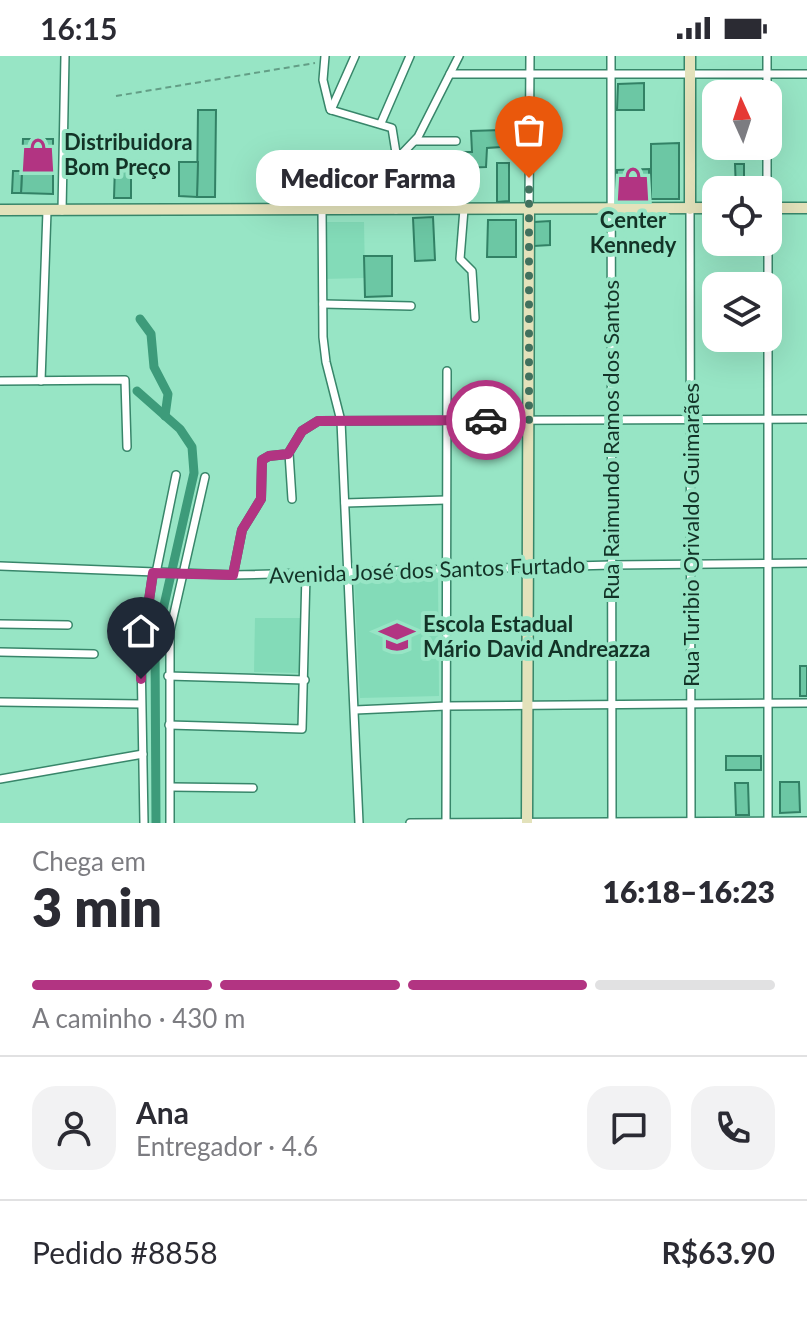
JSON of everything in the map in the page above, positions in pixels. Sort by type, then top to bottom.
[{"type":"street","points":[[62,211],[65,56]]},
{"type":"street","points":[[331,110],[355,56]]},
{"type":"street","points":[[381,123],[410,56]]},
{"type":"street","points":[[397,159],[415,141],[459,56]]},
{"type":"street","points":[[527,822],[530,56]]},
{"type":"street","name":"Rua Raimundo Ramos dos Santos","points":[[611,56],[612,822]]},
{"type":"street","name":"Rua Turibio Orivaldo Guimarães","points":[[690,56],[691,822]]},
{"type":"street","points":[[767,56],[767,80]]},
{"type":"street","points":[[325,59],[323,80],[331,110]]},
{"type":"street","points":[[450,74],[807,74]]},
{"type":"street","points":[[331,110],[388,125],[394,131],[396,210]]},
{"type":"street","points":[[415,141],[456,141]]},
{"type":"street","points":[[782,208],[807,208]]},
{"type":"street","points":[[464,209],[460,259],[472,271],[475,318]]},
{"type":"street","points":[[0,210],[702,209]]},
{"type":"street","points":[[322,210],[326,362],[341,421],[359,823]]},
{"type":"street","points":[[41,381],[47,211]]},
{"type":"street","points":[[323,304],[411,306]]},
{"type":"street","points":[[768,352],[768,821]]},
{"type":"street","points":[[446,822],[447,371]]},
{"type":"street","points":[[0,381],[125,380],[127,447]]},
{"type":"street","points":[[292,499],[289,453],[302,431],[318,421],[807,419]]},
{"type":"street","points":[[233,575],[242,530],[261,499],[262,460],[289,453]]},
{"type":"street","points":[[144,823],[141,654],[176,475]]},
{"type":"street","points":[[170,823],[170,631],[205,477]]},
{"type":"street","points":[[345,503],[446,500]]},
{"type":"street","name":"Avenida José dos Santos Furtado","points":[[0,566],[233,575],[807,563]]},
{"type":"street","points":[[169,725],[302,729],[306,574]]},
{"type":"street","points":[[0,624],[68,625]]},
{"type":"street","points":[[0,652],[94,654]]},
{"type":"street","points":[[168,676],[305,680]]},
{"type":"street","points":[[0,702],[141,704]]},
{"type":"street","points":[[355,710],[446,706],[807,703]]},
{"type":"street","points":[[0,779],[143,754]]},
{"type":"street","points":[[171,787],[253,788]]},
{"type":"street","points":[[410,823],[807,821]]},
{"type":"path","points":[[116,96],[325,59]]},
{"type":"shaded area","points":[[322,222],[364,222],[365,278],[322,279]]},
{"type":"shaded area","name":"Escola Estadual Mário David Andreazza","points":[[438,576],[439,696],[360,698],[354,578]]},
{"type":"shaded area","points":[[255,618],[301,618],[300,673],[254,672]]},
{"type":"building","points":[[644,83],[644,110],[617,110],[618,84]]},
{"type":"building","points":[[198,110],[216,110],[215,197],[197,197]]},
{"type":"building","points":[[501,130],[501,147],[487,148],[486,167],[460,168],[459,152],[472,152],[471,131]]},
{"type":"building","name":"Distribuidora Bom Preço","points":[[23,139],[53,139],[53,194],[21,193]]},
{"type":"building","points":[[679,143],[679,199],[651,199],[651,144]]},
{"type":"building","points":[[414,156],[415,196],[402,196],[402,162]]},
{"type":"building","points":[[179,162],[198,162],[197,197],[179,196]]},
{"type":"building","points":[[497,163],[509,163],[509,201],[497,202]]},
{"type":"building","points":[[735,164],[744,164],[744,176],[735,176]]},
{"type":"building","points":[[115,165],[131,165],[131,198],[114,198]]},
{"type":"building","name":"Center Kennedy","points":[[649,169],[649,199],[617,199],[617,170]]},
{"type":"building","points":[[13,171],[22,171],[21,193],[12,193]]},
{"type":"building","points":[[433,217],[435,260],[415,261],[413,218]]},
{"type":"building","points":[[488,220],[516,220],[516,257],[487,257]]},
{"type":"building","points":[[550,221],[550,245],[534,246],[534,222]]},
{"type":"building","points":[[364,256],[392,256],[392,296],[365,297]]},
{"type":"building","points":[[800,666],[807,666],[807,696],[800,696]]},
{"type":"building","points":[[726,756],[761,756],[761,770],[726,770]]},
{"type":"building","points":[[780,782],[799,782],[800,812],[780,813]]},
{"type":"building","points":[[735,783],[748,783],[749,815],[736,815]]},
{"type":"waterway","points":[[140,319],[151,334],[154,367],[168,394],[165,416]]},
{"type":"waterway","points":[[137,391],[180,429],[192,447],[194,473],[155,645],[156,823]]},
{"type":"way so far","points":[[486,420],[529,420],[529,178]]},
{"type":"place","name":"Distribuidora Bom Preço","points":[[38,155]]},
{"type":"place","name":"Medicor Farma","points":[[529,178]]},
{"type":"place","name":"Center Kennedy","points":[[633,184]]},
{"type":"place","name":"Escola Estadual Mário David Andreazza","points":[[397,637]]},
{"type":"route","points":[[141,679],[141,654],[153,573],[233,575],[242,530],[261,499],[262,460],[288,454],[302,431],[318,421],[486,420]]}]
